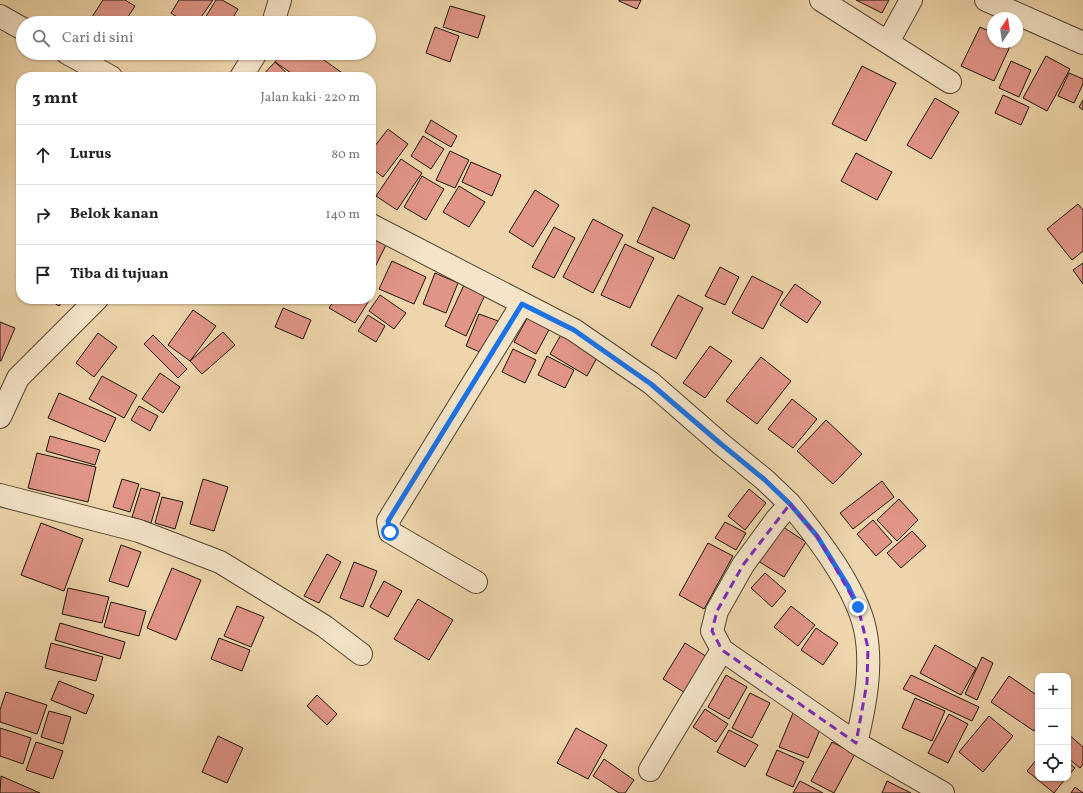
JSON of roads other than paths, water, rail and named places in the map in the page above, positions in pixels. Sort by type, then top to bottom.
[{"type":"street","points":[[275,16],[280,0]]},
{"type":"street","points":[[821,0],[950,82]]},
{"type":"street","points":[[888,42],[911,0]]},
{"type":"street","points":[[986,0],[1083,43]]},
{"type":"street","points":[[0,16],[16,25]]},
{"type":"street","points":[[80,60],[102,72]]},
{"type":"street","points":[[244,72],[252,60]]},
{"type":"street","points":[[376,228],[574,330],[651,384],[765,480],[790,504],[817,536],[834,562],[858,607],[865,628],[868,648],[867,684],[856,743]]},
{"type":"street","points":[[0,417],[18,378],[92,304]]},
{"type":"street","points":[[476,582],[390,532],[388,521],[522,304]]},
{"type":"street","points":[[0,495],[140,531],[220,562],[324,626],[361,654]]},
{"type":"street","points":[[790,504],[776,520],[743,565],[716,611],[712,631],[722,650],[856,743],[933,791]]},
{"type":"street","points":[[650,770],[722,650]]}]
